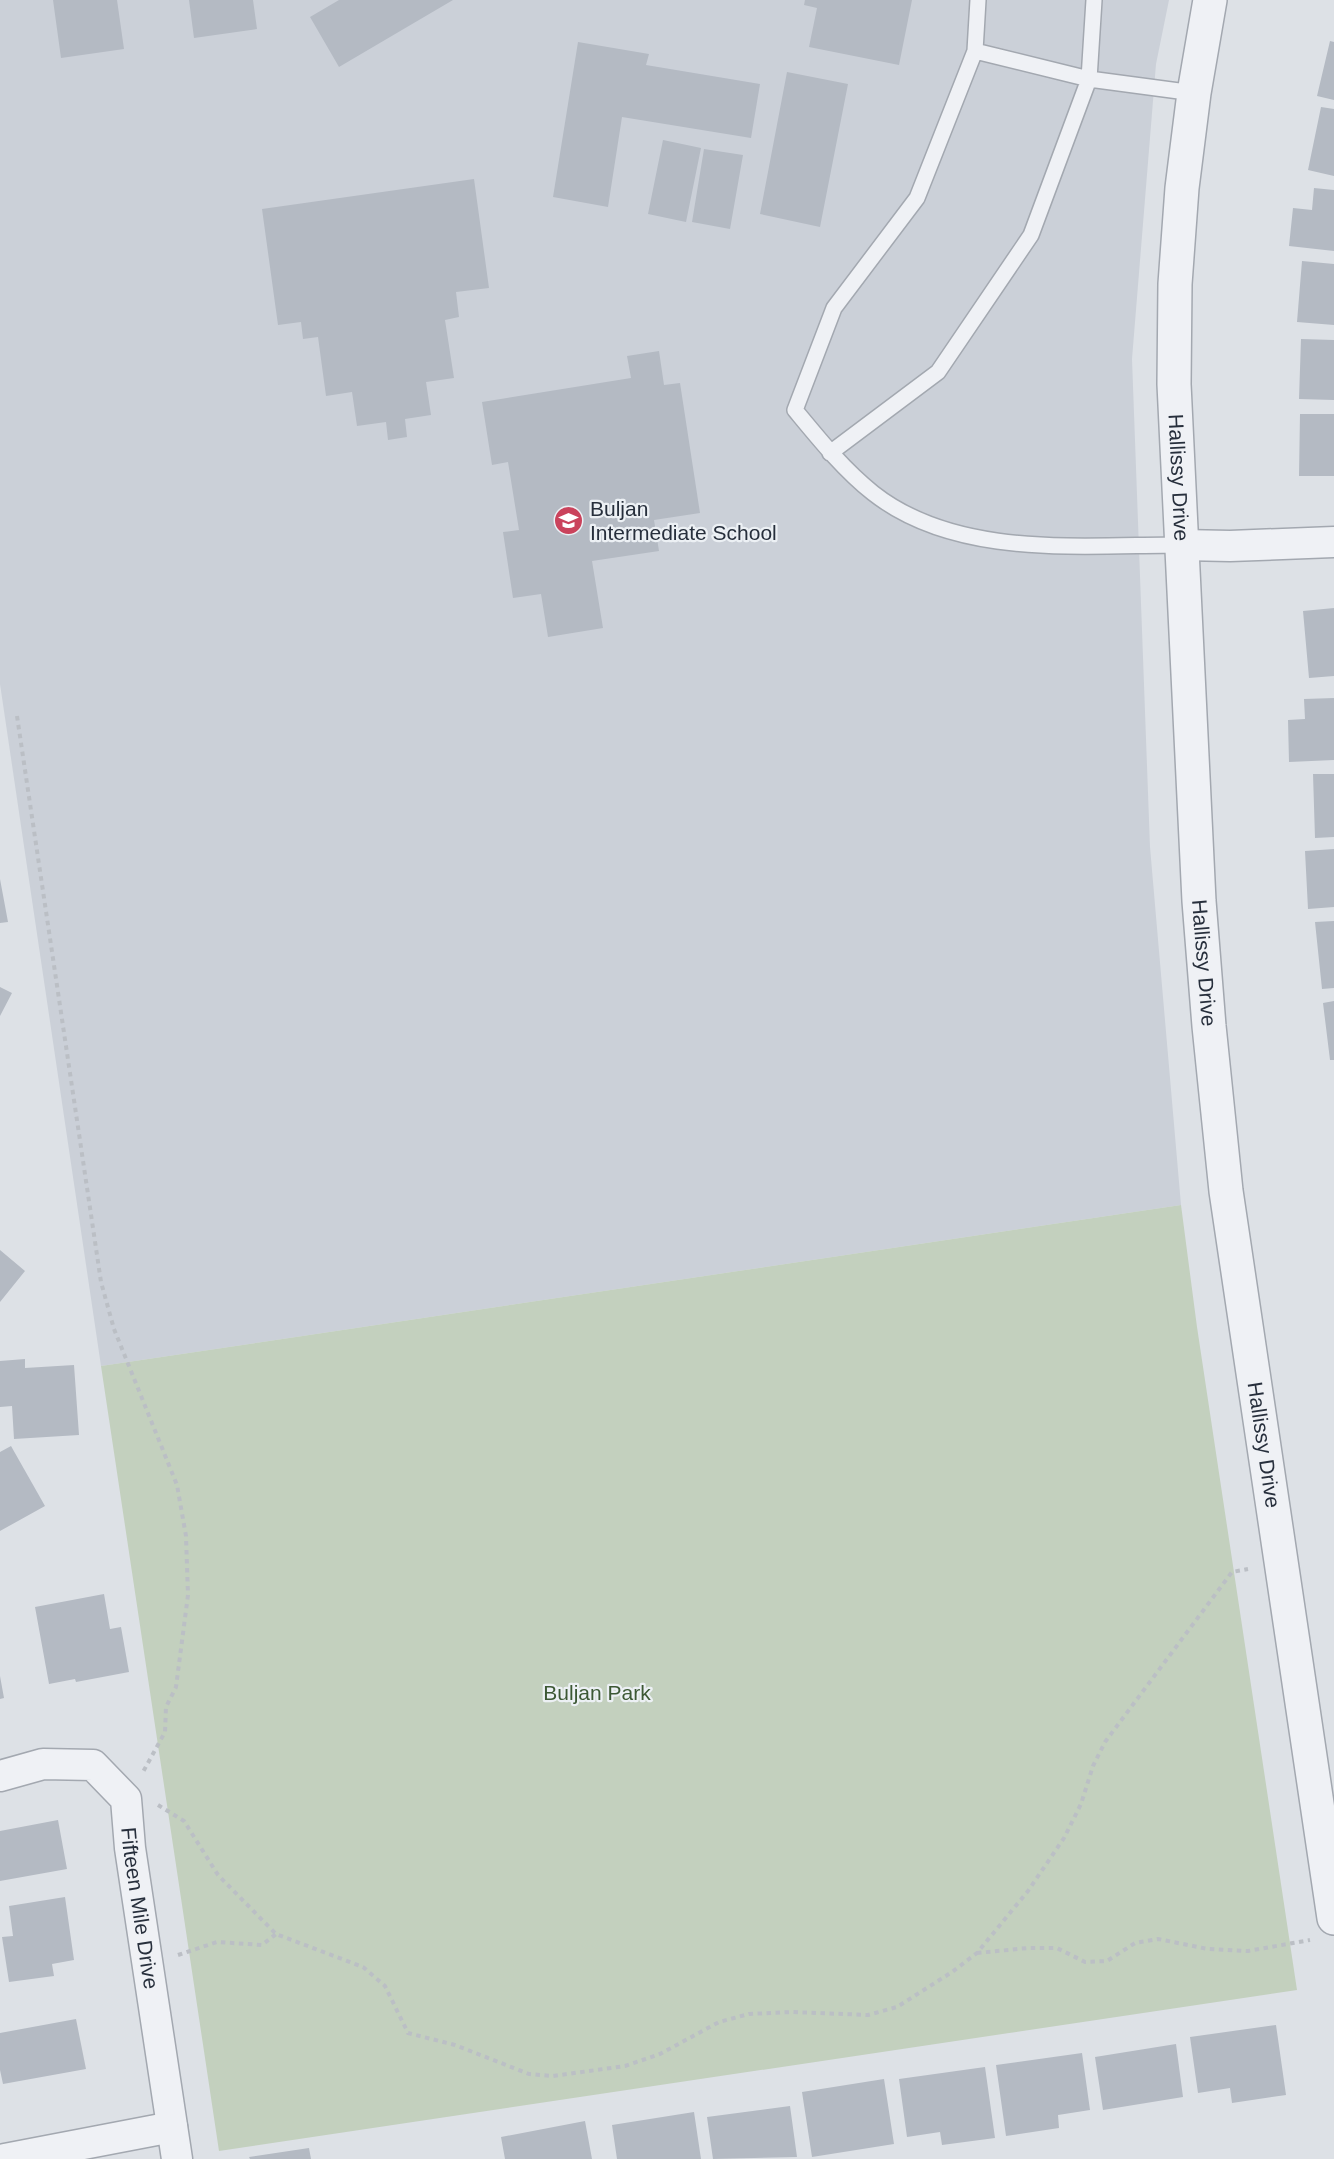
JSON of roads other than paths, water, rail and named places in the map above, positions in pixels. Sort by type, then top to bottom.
[{"type":"street","name":"Hallissy Drive","points":[[1210,0],[1194,93],[1182,188],[1175,284],[1174,384],[1199,901],[1226,1191],[1281,1564],[1322,1753],[1323,1929]]},
{"type":"street","points":[[1182,545],[1230,546],[1334,542]]},
{"type":"street","name":"Fifteen Mile Drive","points":[[0,1776],[43,1764],[93,1765],[126,1799],[130,1848],[177,2159]]},
{"type":"street","points":[[5,2159],[172,2127]]},
{"type":"lane","points":[[978,0],[975,51],[917,198],[834,308],[795,410],[831,453],[873,493],[907,514],[948,530],[993,541],[1035,545],[1182,545]]},
{"type":"lane","points":[[831,453],[938,372],[1031,235],[1089,79],[1094,0]]},
{"type":"lane","points":[[975,51],[1089,79],[1194,93]]},
{"type":"place","name":"Buljan Intermediate School","points":[[569,521]]},
{"type":"park label","name":"Buljan Park","points":[[597,1693]]}]
